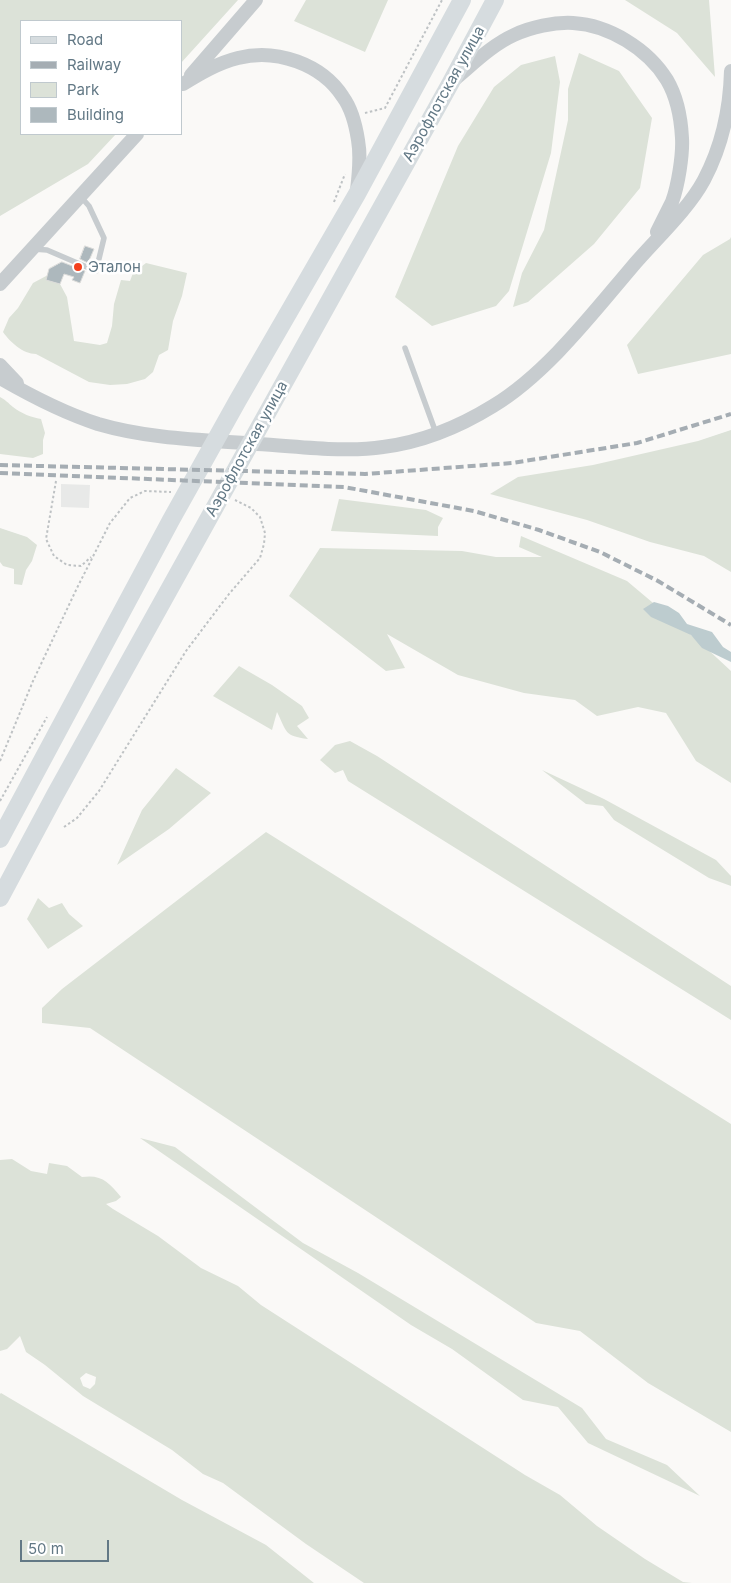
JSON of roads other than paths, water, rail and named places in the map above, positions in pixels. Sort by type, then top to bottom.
[{"type":"main road","name":"Аэрофлотская улица","points":[[0,839],[171,520],[357,194],[462,0]]},
{"type":"main road","name":"Аэрофлотская улица","points":[[0,898],[495,0]]},
{"type":"street","points":[[182,85],[256,0]]},
{"type":"street","points":[[450,84],[498,44],[513,35],[549,25],[572,23],[592,26],[614,34],[636,47],[655,63],[667,80],[674,96],[682,139],[680,166],[673,200],[650,246]]},
{"type":"street","points":[[182,85],[211,67],[241,57],[277,55],[297,61],[313,69],[331,83],[344,97],[352,117],[358,140],[360,168],[357,194]]},
{"type":"street","points":[[0,378],[28,394],[69,413],[99,424],[129,431],[185,438],[336,449],[382,448],[437,434],[467,421],[494,406],[520,387],[565,344],[679,214],[703,181],[723,130],[730,97],[731,71]]},
{"type":"street","points":[[0,284],[136,135]]},
{"type":"street","points":[[0,365],[28,394]]},
{"type":"lane","points":[[31,249],[47,250],[96,271],[104,238],[89,206],[80,196]]},
{"type":"lane","points":[[405,348],[437,434]]},
{"type":"railway","points":[[0,465],[365,474],[512,463],[637,443],[731,414]]},
{"type":"railway","points":[[0,473],[344,487],[474,511],[539,530],[600,552],[658,581],[731,625]]},
{"type":"place","name":"Эталон","points":[[78,267]]}]
